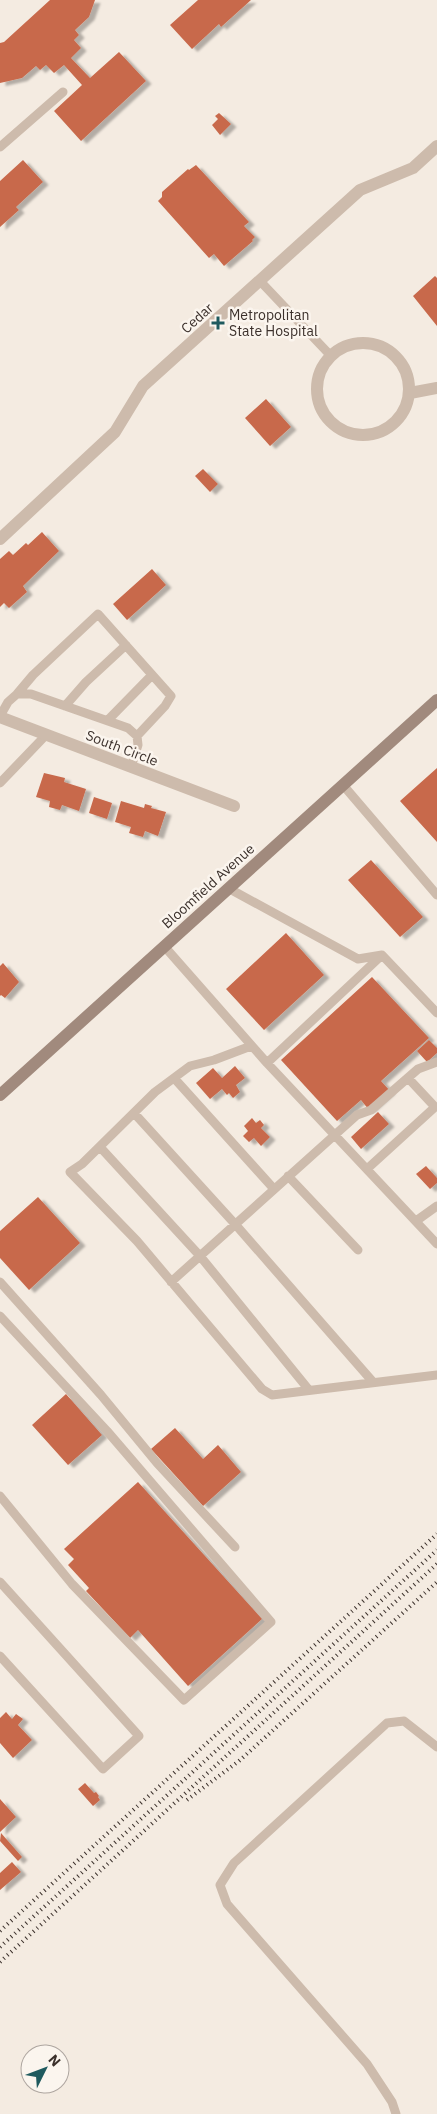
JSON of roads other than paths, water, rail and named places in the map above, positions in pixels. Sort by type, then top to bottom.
[{"type":"main road","name":"Bloomfield Avenue","points":[[0,1095],[437,700]]},
{"type":"street","name":"Cedar","points":[[0,539],[115,432],[143,386],[360,190],[412,168],[437,146]]},
{"type":"street","points":[[355,343],[370,343],[383,347],[395,355],[404,366],[409,379],[410,393],[405,409],[396,422],[383,431],[367,435],[351,434],[337,426],[325,415],[319,400],[317,384],[321,369],[331,356],[342,348],[355,343]]},
{"type":"street","points":[[410,393],[437,388]]},
{"type":"street","name":"South Circle","points":[[0,717],[234,806]]},
{"type":"lane","points":[[0,147],[63,92]]},
{"type":"lane","points":[[260,281],[331,356]]},
{"type":"lane","points":[[0,717],[8,702],[32,675],[98,614],[171,696],[165,706],[137,736]]},
{"type":"lane","points":[[65,706],[86,682],[126,645]]},
{"type":"lane","points":[[108,720],[152,674]]},
{"type":"lane","points":[[17,694],[31,694],[128,728],[137,736],[138,745],[131,767]]},
{"type":"lane","points":[[0,783],[46,735]]},
{"type":"lane","points":[[343,785],[437,894]]},
{"type":"lane","points":[[228,888],[358,959],[382,955]]},
{"type":"lane","points":[[164,946],[251,1046],[437,1244]]},
{"type":"lane","points":[[382,955],[437,1013]]},
{"type":"lane","points":[[267,1062],[382,955]]},
{"type":"lane","points":[[251,1046],[214,1060],[190,1066],[155,1092],[100,1147],[70,1172],[137,1241],[262,1389],[272,1395],[437,1375]]},
{"type":"lane","points":[[171,1282],[334,1134],[357,1115],[371,1110],[418,1069],[437,1062]]},
{"type":"lane","points":[[174,1078],[274,1189]]},
{"type":"lane","points":[[367,1169],[436,1108],[408,1078]]},
{"type":"lane","points":[[134,1113],[235,1224],[373,1382]]},
{"type":"lane","points":[[100,1147],[200,1256],[309,1390]]},
{"type":"lane","points":[[288,1176],[358,1250]]},
{"type":"lane","points":[[416,1221],[437,1206]]},
{"type":"lane","points":[[0,1282],[157,1462],[235,1547]]},
{"type":"lane","points":[[0,1316],[107,1431],[271,1622],[184,1700],[72,1584],[0,1496]]},
{"type":"lane","points":[[0,1582],[139,1736],[103,1769],[0,1656]]},
{"type":"lane","points":[[396,2114],[392,2102],[367,2064],[227,1904],[220,1885],[234,1863],[387,1723],[404,1721],[437,1747]]},
{"type":"railway","points":[[0,1931],[437,1534]]},
{"type":"railway","points":[[0,1947],[437,1550]]},
{"type":"railway","points":[[0,1962],[437,1564]]},
{"type":"railway","points":[[187,1800],[239,1761],[437,1582]]},
{"type":"place","name":"Metropolitan State Hospital","points":[[218,323]]}]
